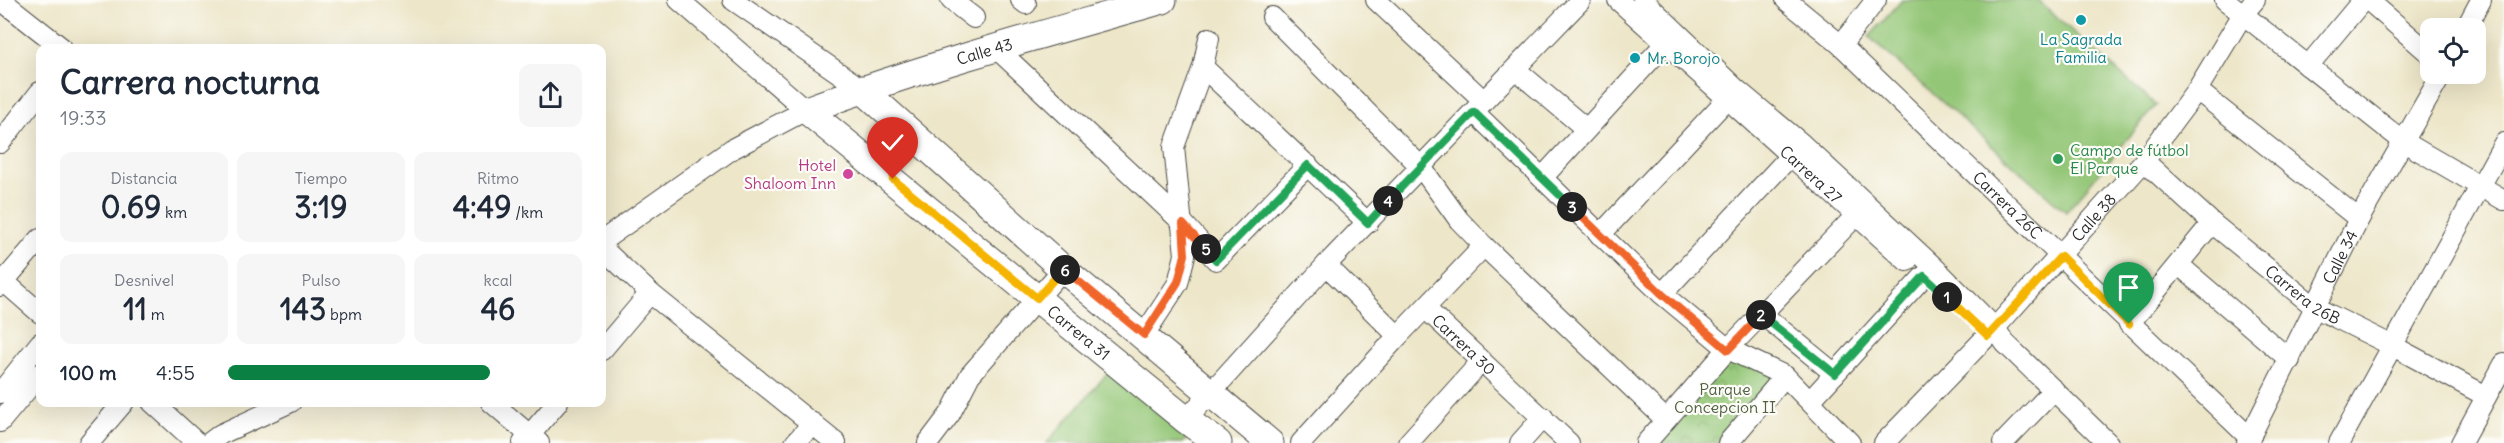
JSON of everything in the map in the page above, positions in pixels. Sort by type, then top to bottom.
[{"type":"street","points":[[1,0],[57,44]]},
{"type":"street","points":[[606,238],[732,149],[806,110],[679,0]]},
{"type":"street","points":[[733,0],[862,89],[1063,269],[1270,443]]},
{"type":"street","points":[[951,0],[974,18]]},
{"type":"street","name":"Calle 43","points":[[806,110],[862,89],[1163,0]]},
{"type":"street","points":[[1376,0],[1479,106],[1542,178],[1662,294],[1728,350],[1785,376],[1850,443]]},
{"type":"street","points":[[1186,420],[1326,265],[1581,0]]},
{"type":"street","name":"Carrera 27","points":[[1618,0],[1736,89],[1802,144],[1924,276],[1996,336]]},
{"type":"street","name":"Carrera 27","points":[[1643,0],[1670,38],[1728,98],[1791,155],[1861,209],[2108,443]]},
{"type":"street","name":"Carrera 26C","points":[[1786,0],[1841,45],[2061,256],[2248,441]]},
{"type":"street","points":[[1841,45],[1876,0]]},
{"type":"street","points":[[2225,0],[2249,7],[2308,66],[2404,142],[2504,200]]},
{"type":"street","points":[[2308,66],[2363,0]]},
{"type":"street","points":[[2368,0],[2420,45]]},
{"type":"street","points":[[2471,18],[2481,0]]},
{"type":"street","name":"Calle 38","points":[[1884,443],[1996,336],[2061,256],[2144,161],[2197,90],[2249,7]]},
{"type":"street","points":[[1272,18],[1421,167],[1459,220],[1484,246],[1665,419]]},
{"type":"street","points":[[1144,335],[1178,282],[1185,255],[1174,147],[1203,67],[1209,38]]},
{"type":"street","points":[[1542,178],[1670,38]]},
{"type":"street","points":[[996,48],[1183,224],[1216,260],[1308,165]]},
{"type":"street","points":[[1203,67],[1368,223]]},
{"type":"street","points":[[1516,70],[1586,129]]},
{"type":"street","name":"Calle 34","points":[[2248,441],[2359,219],[2436,84]]},
{"type":"street","points":[[2197,90],[2359,219]]},
{"type":"street","points":[[0,143],[36,97]]},
{"type":"street","points":[[1600,235],[1728,98]]},
{"type":"street","name":"Carrera 31","points":[[806,110],[1186,420],[1218,443]]},
{"type":"street","points":[[2339,443],[2504,143]]},
{"type":"street","points":[[1662,294],[1791,155]]},
{"type":"street","name":"Carrera 26B","points":[[2144,161],[2212,223],[2316,308],[2487,396]]},
{"type":"street","points":[[1646,443],[1728,350],[1861,209]]},
{"type":"street","points":[[2129,324],[2212,223]]},
{"type":"street","points":[[36,243],[1,282],[36,310]]},
{"type":"street","points":[[1426,309],[1484,246]]},
{"type":"street","points":[[606,252],[650,293],[836,443]]},
{"type":"street","points":[[1326,265],[1398,336]]},
{"type":"street","points":[[2179,265],[2290,360]]},
{"type":"street","points":[[928,443],[950,414],[970,375],[1063,269]]},
{"type":"street","points":[[1810,401],[1924,276]]},
{"type":"street","points":[[606,345],[650,293]]},
{"type":"street","name":"Carrera 30","points":[[1301,443],[1398,336],[1426,309],[1569,443]]},
{"type":"street","points":[[1762,314],[1835,374]]},
{"type":"street","points":[[0,393],[36,348]]},
{"type":"street","points":[[1408,443],[1481,362]]},
{"type":"street","points":[[2460,443],[2504,364]]},
{"type":"street","points":[[1730,442],[1785,376]]},
{"type":"street","points":[[0,422],[36,379]]},
{"type":"street","points":[[2003,443],[2054,390]]},
{"type":"street","points":[[90,443],[120,407]]},
{"type":"street","points":[[162,407],[197,443]]},
{"type":"street","points":[[209,443],[221,434],[280,407]]},
{"type":"street","points":[[496,407],[531,440],[554,407]]},
{"type":"street","points":[[1520,443],[1543,417]]},
{"type":"street","points":[[795,443],[813,423]]},
{"type":"green space","name":"Campo de fútbol El Parque","points":[[1902,0],[2037,0],[2156,105],[2066,212],[1869,37]]},
{"type":"green space","name":"Parque Concepcion II","points":[[1724,352],[1784,376],[1728,443],[1646,443]]},
{"type":"green space","points":[[1111,369],[1189,436],[1183,443],[1047,443]]},
{"type":"place","name":"La Sagrada Familia","points":[[2081,20]]},
{"type":"place","name":"Mr. Borojo","points":[[1635,58]]},
{"type":"place","name":"Campo de fútbol El Parque","points":[[2058,159]]},
{"type":"place","name":"Hotel Shaloom Inn","points":[[848,174]]},
{"type":"route","points":[[893,179],[1037,298],[1063,269],[1144,335],[1178,282],[1185,255],[1183,224],[1216,260],[1308,165],[1368,223],[1474,112],[1662,294],[1728,350],[1762,314],[1835,374],[1924,276],[1988,336],[2061,256],[2129,324]]}]
